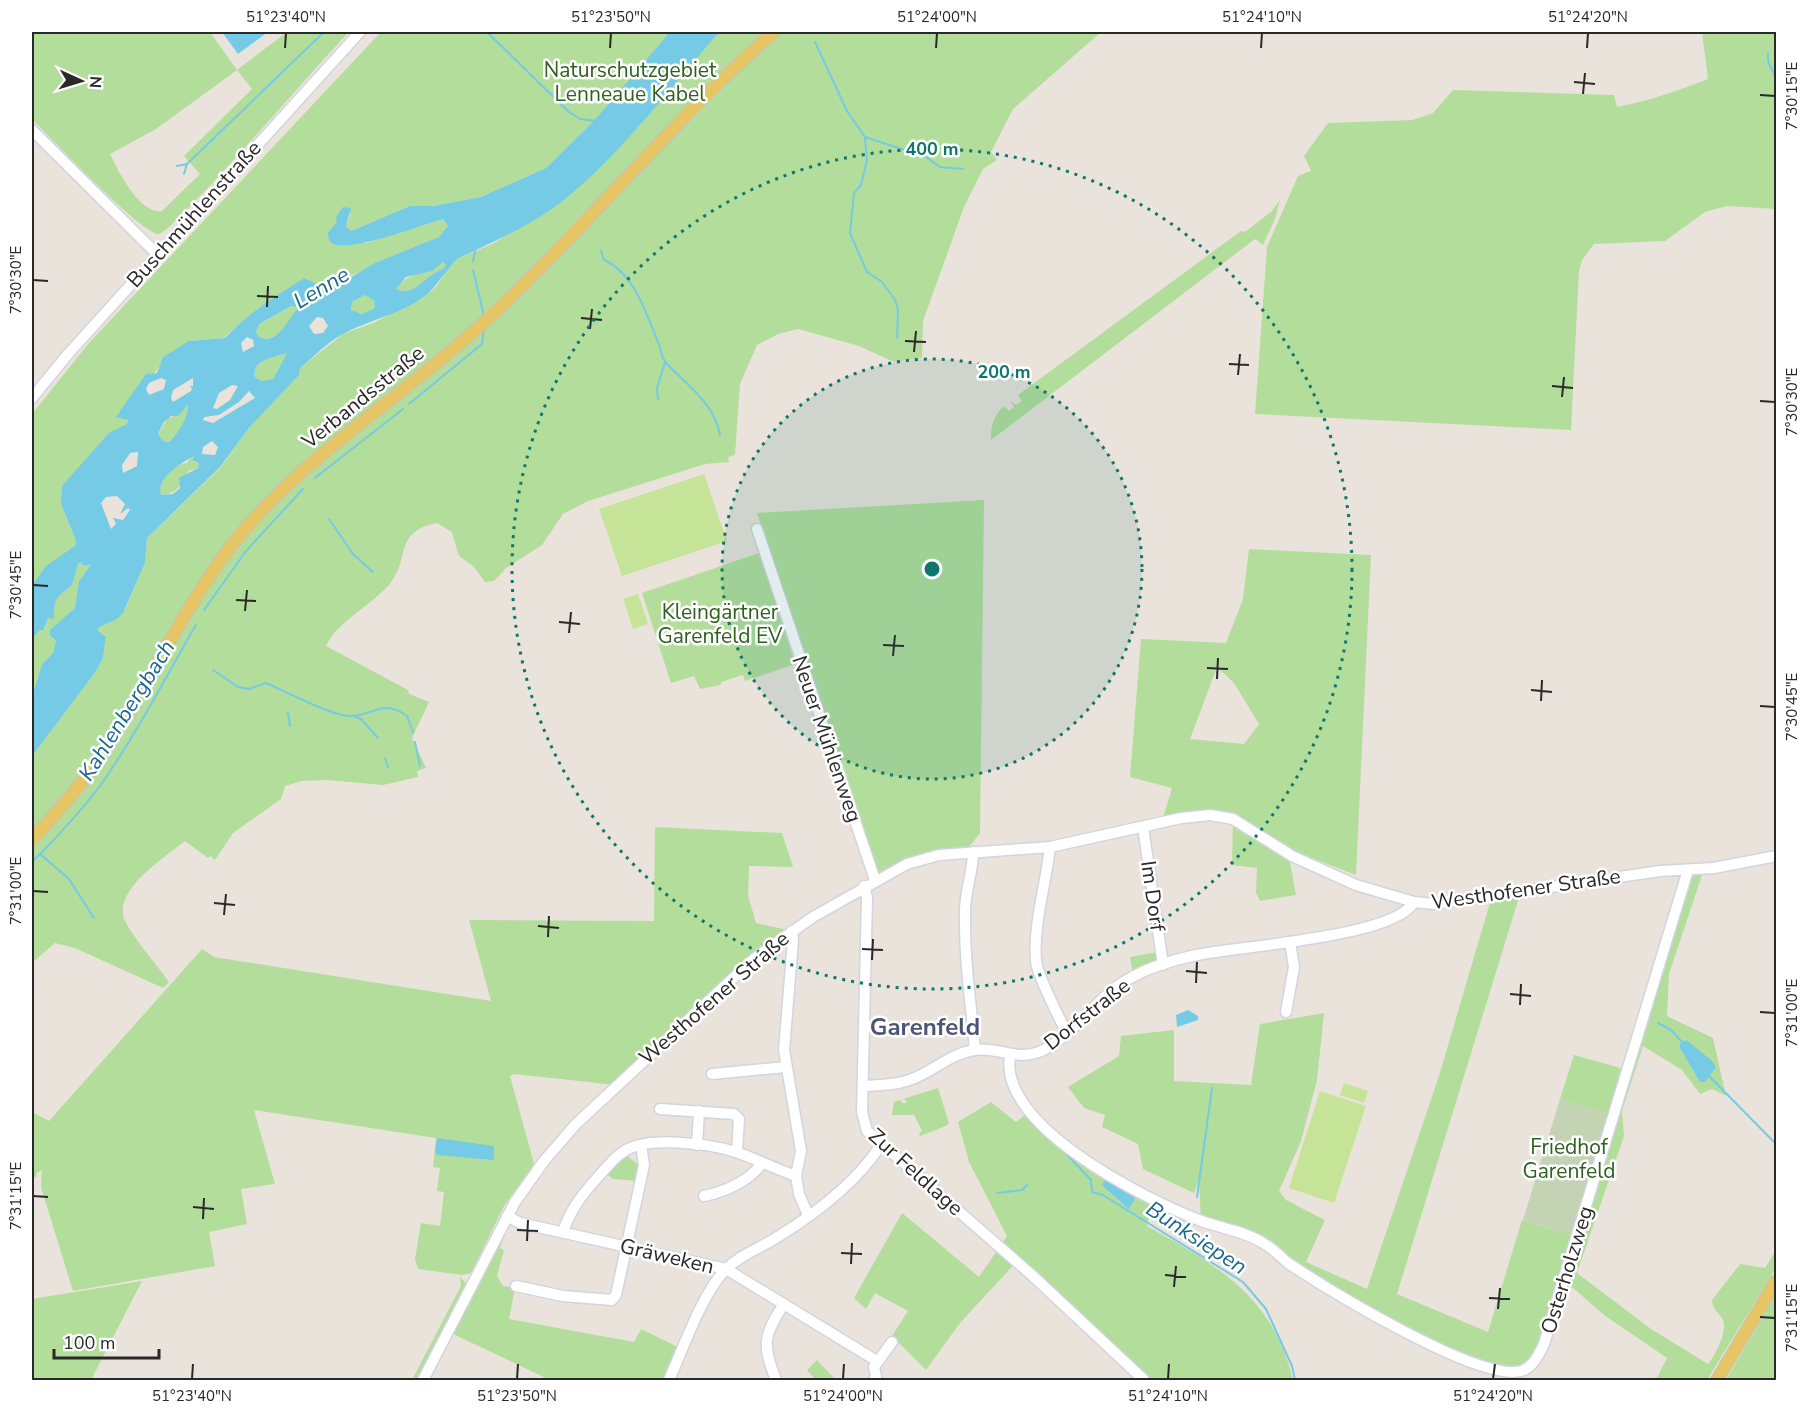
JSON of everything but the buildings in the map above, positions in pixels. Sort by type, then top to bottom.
[{"type":"main road","name":"Verbandsstraße","points":[[32,839],[74,793],[98,761],[190,606],[232,546],[305,468],[474,331],[546,264],[716,87],[774,32]]},
{"type":"main road","points":[[1717,1380],[1776,1281]]},
{"type":"street","name":"Buschmühlenstraße","points":[[32,398],[68,354],[360,32]]},
{"type":"street","points":[[32,130],[158,255]]},
{"type":"street","name":"Neuer Mühlenweg","points":[[757,529],[875,880]]},
{"type":"street","name":"Westhofener Straße","points":[[423,1380],[507,1216],[544,1161],[576,1124],[723,986],[792,931],[864,886],[921,859],[973,852],[1050,847],[1195,815],[1233,819],[1292,856],[1326,873],[1367,889],[1414,902],[1457,902],[1624,876],[1714,868],[1776,856]]},
{"type":"street","name":"Im Dorf","points":[[1143,827],[1162,965]]},
{"type":"street","points":[[1050,847],[1037,931],[1036,961],[1041,978],[1067,1033]]},
{"type":"street","points":[[973,852],[973,864],[965,892],[964,959],[975,1050]]},
{"type":"street","name":"Osterholzweg","points":[[1010,1056],[1010,1077],[1022,1101],[1058,1139],[1153,1200],[1201,1221],[1252,1238],[1334,1292],[1444,1350],[1497,1369],[1511,1372],[1523,1371],[1536,1360],[1544,1344],[1688,870]]},
{"type":"street","name":"Zur Feldlage","points":[[864,886],[867,898],[863,1086],[865,1125],[871,1136],[1026,1269],[1144,1380]]},
{"type":"street","name":"Dorfstraße","points":[[863,1086],[902,1083],[918,1077],[943,1061],[975,1050],[1010,1056],[1034,1053],[1048,1048],[1109,992],[1134,976],[1193,955],[1290,942],[1385,922],[1410,910],[1414,902]]},
{"type":"street","points":[[792,931],[784,1050],[801,1151],[796,1176],[799,1194],[808,1215]]},
{"type":"street","points":[[1286,1012],[1293,976],[1290,942]]},
{"type":"street","points":[[712,1074],[786,1067]]},
{"type":"street","points":[[660,1110],[737,1116],[737,1152]]},
{"type":"street","points":[[697,1144],[699,1112]]},
{"type":"street","points":[[563,1232],[572,1210],[586,1191],[624,1151],[641,1145],[697,1144],[737,1152],[796,1176]]},
{"type":"street","points":[[516,1286],[609,1302],[616,1295],[644,1166],[641,1145]]},
{"type":"street","points":[[669,1380],[713,1283],[740,1257],[778,1237],[849,1184],[870,1162],[881,1145]]},
{"type":"street","points":[[704,1196],[716,1193],[751,1176],[762,1163]]},
{"type":"street","name":"Gräweken","points":[[507,1216],[519,1223],[726,1269],[878,1361]]},
{"type":"street","points":[[776,1380],[765,1354],[767,1339],[784,1304]]},
{"type":"street","points":[[874,1380],[876,1376],[874,1367],[892,1342]]},
{"type":"green space","points":[[32,32],[210,32],[237,70],[287,32],[349,32],[192,205],[159,234],[149,230],[116,203],[32,119]],"holes":[[[237,70],[252,89],[184,156],[200,174],[162,211],[154,210],[138,199],[124,181],[110,154],[156,129]]]},
{"type":"green space","name":"Naturschutzgebiet Lenneaue Kabel","points":[[381,32],[1101,32],[1013,109],[991,152],[997,160],[983,169],[964,207],[923,321],[922,358],[894,362],[859,346],[798,329],[778,334],[757,345],[740,384],[735,455],[728,457],[729,462],[705,464],[588,501],[563,514],[542,545],[506,568],[494,581],[485,582],[473,566],[459,556],[452,532],[437,523],[414,532],[405,546],[401,563],[392,581],[385,590],[339,628],[326,646],[408,690],[409,694],[429,702],[412,738],[426,768],[417,771],[418,777],[383,785],[327,780],[301,781],[285,786],[281,799],[233,833],[215,860],[210,856],[208,858],[185,841],[154,865],[133,887],[126,898],[123,910],[129,929],[169,982],[163,988],[75,948],[55,943],[32,963],[32,847],[53,825],[233,551],[321,448],[283,481],[250,516],[220,554],[94,759],[32,831],[32,756],[103,658],[106,637],[98,631],[99,626],[114,619],[125,609],[145,563],[147,538],[220,468],[249,428],[299,375],[300,368],[343,334],[373,323],[423,298],[436,287],[454,260],[492,244],[564,200],[620,144],[595,120],[546,168],[481,197],[433,206],[410,206],[351,231],[346,226],[351,213],[337,222],[366,243],[443,219],[448,226],[439,237],[352,275],[329,291],[304,278],[253,313],[224,338],[189,341],[162,364],[117,416],[128,420],[127,424],[109,434],[61,504],[76,545],[61,556],[32,589],[32,414],[89,343]]},
{"type":"green space","points":[[1702,32],[1776,32],[1776,209],[1727,206],[1705,212],[1665,241],[1594,244],[1582,260],[1579,271],[1571,430],[1255,414],[1267,247],[1298,176],[1311,171],[1304,156],[1328,123],[1413,120],[1433,113],[1453,90],[1614,95],[1617,107],[1640,102],[1708,79]]},
{"type":"green space","points":[[1280,200],[1275,219],[1263,245],[1255,239],[991,440],[995,417],[1004,406],[1009,411],[1014,407],[1010,401],[1016,405],[1022,401],[1018,395],[1241,231],[1245,232],[1272,211]]},
{"type":"green space","points":[[443,262],[446,265],[444,267],[415,288],[406,291],[396,289],[409,277]]},
{"type":"green space","points":[[365,295],[374,299],[375,308],[362,314],[351,310],[352,302]]},
{"type":"green space","points":[[298,305],[299,307],[282,330],[271,338],[259,337],[256,332],[259,324],[291,306]]},
{"type":"green space","points":[[287,353],[273,379],[262,381],[255,377],[255,371],[260,363]]},
{"type":"green space","points":[[188,405],[187,415],[179,430],[169,442],[163,441],[158,435],[167,419],[178,414]]},
{"type":"green space","points":[[192,455],[195,455],[193,461],[199,463],[198,468],[188,471],[175,491],[161,495],[161,484],[167,474],[187,463]]},
{"type":"green space","points":[[704,474],[727,541],[622,576],[599,509]]},
{"type":"green space","points":[[984,500],[980,833],[969,847],[922,855],[878,873],[757,513]]},
{"type":"green space","points":[[1249,549],[1371,555],[1356,875],[1294,851],[1290,862],[1296,895],[1260,901],[1256,893],[1257,868],[1232,865],[1233,819],[1163,818],[1172,788],[1130,777],[1141,639],[1226,643],[1243,599]],"holes":[[[1217,667],[1234,683],[1259,724],[1244,744],[1190,739]]]},
{"type":"green space","name":"Kleingärtner Garenfeld EV","points":[[759,553],[795,664],[745,681],[743,675],[721,682],[721,685],[700,689],[694,676],[671,683],[642,593]]},
{"type":"green space","points":[[82,562],[84,565],[92,565],[80,579],[75,608],[57,625],[53,639],[56,641],[53,653],[42,664],[32,697],[32,639],[40,630],[45,630],[48,617],[53,613],[56,599],[72,585],[76,566]]},
{"type":"green space","points":[[638,594],[648,624],[633,629],[623,599]]},
{"type":"green space","points":[[655,827],[782,833],[793,867],[749,866],[748,895],[756,923],[792,931],[616,1085],[514,1074],[510,1076],[534,1164],[504,1206],[471,1273],[462,1275],[418,1269],[415,1259],[421,1223],[440,1226],[444,1192],[437,1191],[440,1168],[433,1167],[436,1138],[254,1110],[275,1184],[241,1189],[247,1224],[209,1232],[215,1266],[73,1291],[41,1187],[42,1170],[32,1178],[32,1112],[49,1121],[202,949],[214,957],[491,1001],[469,920],[654,921]]},
{"type":"green space","points":[[1702,875],[1669,974],[1667,1016],[1713,1038],[1726,1096],[1712,1089],[1700,1094],[1682,1070],[1643,1046],[1622,1111],[1624,1136],[1577,1273],[1651,1329],[1708,1364],[1724,1330],[1723,1320],[1714,1308],[1712,1300],[1740,1264],[1765,1268],[1776,1250],[1776,1268],[1707,1380],[1656,1380],[1667,1358],[1604,1315],[1564,1280],[1544,1344],[1523,1371],[1497,1369],[1381,1319],[1263,1242],[1201,1221],[1199,1180],[1194,1193],[1143,1169],[1138,1144],[1102,1127],[1105,1115],[1084,1108],[1068,1087],[1119,1056],[1121,1036],[1174,1030],[1174,1081],[1251,1085],[1260,1024],[1324,1013],[1317,1080],[1301,1141],[1279,1191],[1286,1200],[1325,1220],[1306,1262],[1367,1289],[1439,1076],[1492,896],[1521,891],[1397,1294],[1488,1332],[1522,1220],[1573,1235],[1610,1115],[1560,1099],[1574,1055],[1624,1069],[1680,876]]},
{"type":"green space","points":[[1157,952],[1158,958],[1155,965],[1133,973],[1130,957]]},
{"type":"green space","points":[[1344,1083],[1368,1091],[1364,1103],[1340,1095]]},
{"type":"green space","points":[[938,1088],[949,1123],[946,1126],[920,1136],[919,1133],[922,1131],[914,1115],[892,1115],[894,1102],[900,1100],[904,1104],[907,1101],[903,1099]]},
{"type":"green space","points":[[1320,1091],[1366,1106],[1334,1203],[1289,1188]]},
{"type":"green space","name":"Friedhof Garenfeld","points":[[1560,1099],[1610,1115],[1573,1235],[1523,1220]]},
{"type":"green space","points":[[991,1102],[1016,1122],[1030,1111],[1058,1139],[1153,1200],[1147,1226],[1197,1255],[1239,1286],[1272,1326],[1284,1351],[1293,1380],[1151,1380],[1020,1258],[960,1323],[926,1370],[892,1336],[908,1311],[875,1293],[866,1309],[854,1298],[902,1213],[979,1277],[1007,1236],[969,1162],[958,1122]]},
{"type":"green space","points":[[625,1154],[640,1166],[636,1181],[613,1179],[608,1175]]},
{"type":"green space","points":[[507,1228],[500,1248],[504,1250],[497,1276],[503,1286],[515,1288],[509,1319],[634,1342],[641,1329],[680,1348],[667,1380],[550,1380],[451,1333]]},
{"type":"green space","points":[[460,1277],[466,1283],[417,1380],[412,1380],[461,1286]]},
{"type":"green space","points":[[142,1281],[91,1380],[32,1380],[32,1299]]},
{"type":"green space","points":[[1776,1294],[1776,1380],[1726,1380]]},
{"type":"green space","points":[[817,1360],[834,1378],[816,1380],[807,1370]]},
{"type":"water","points":[[222,32],[268,32],[238,54]]},
{"type":"water","name":"Lenne","points":[[670,32],[719,32],[625,141],[565,199],[527,225],[457,259],[425,296],[406,308],[343,334],[300,368],[299,375],[249,428],[220,467],[147,538],[145,563],[123,613],[117,619],[99,627],[98,631],[106,637],[103,658],[96,671],[32,756],[32,697],[42,664],[53,653],[56,641],[50,635],[50,630],[75,608],[79,581],[91,565],[82,565],[82,562],[78,564],[72,585],[57,599],[54,606],[54,619],[48,618],[44,630],[40,630],[32,639],[34,615],[32,586],[46,566],[76,545],[61,504],[62,486],[109,433],[127,424],[128,420],[116,417],[146,374],[157,373],[163,357],[189,341],[225,338],[253,312],[304,278],[329,290],[375,263],[439,237],[448,226],[443,219],[371,241],[334,244],[331,243],[328,233],[337,222],[336,217],[343,207],[351,208],[346,226],[351,231],[410,206],[433,206],[481,197],[546,168],[594,121]],"holes":[[[443,262],[446,265],[411,290],[396,289],[406,277],[432,271]],[[365,295],[374,300],[375,308],[362,314],[351,310],[352,302]],[[291,306],[299,307],[272,338],[259,337],[256,332],[259,324]],[[317,317],[323,318],[328,326],[323,333],[314,334],[309,326]],[[247,337],[253,340],[254,346],[243,352],[241,343]],[[287,353],[273,379],[262,381],[255,377],[255,371],[260,363]],[[161,378],[166,380],[164,389],[149,395],[146,389],[149,383]],[[193,378],[193,386],[189,386],[192,388],[191,391],[173,402],[171,398],[173,390]],[[232,385],[238,386],[230,400],[217,409],[213,408],[219,393]],[[249,391],[255,398],[213,423],[203,420],[204,417],[219,415],[239,402]],[[188,405],[187,415],[182,425],[169,442],[163,441],[158,434],[164,422],[171,416],[178,416]],[[212,441],[218,447],[215,455],[202,454],[203,447]],[[138,452],[137,466],[123,473],[122,465],[130,453]],[[195,455],[192,460],[199,463],[198,468],[179,478],[180,488],[173,494],[161,495],[166,476]],[[117,496],[125,504],[120,514],[128,508],[130,510],[123,520],[113,518],[116,524],[111,529],[101,503],[106,497]]]},
{"type":"water","points":[[1188,1010],[1198,1016],[1198,1020],[1177,1027],[1176,1015]]},
{"type":"water","points":[[1686,1040],[1711,1060],[1716,1067],[1705,1082],[1700,1082],[1680,1048],[1680,1044]]},
{"type":"water","points":[[437,1138],[494,1146],[494,1160],[437,1155],[435,1151]]},
{"type":"water","points":[[1106,1179],[1135,1198],[1129,1209],[1102,1185]]},
{"type":"waterway","points":[[177,166],[187,164],[324,32]]},
{"type":"waterway","points":[[487,32],[569,112],[580,119],[596,121]]},
{"type":"waterway","points":[[815,42],[847,111],[865,137],[867,160],[861,185],[854,193],[850,233],[867,272],[882,282],[895,300],[898,310],[897,338]]},
{"type":"waterway","points":[[1768,53],[1768,61],[1776,78]]},
{"type":"waterway","points":[[865,137],[926,157],[940,167],[963,169]]},
{"type":"waterway","points":[[184,174],[187,164]]},
{"type":"waterway","name":"Kahlenbergbach","points":[[473,262],[475,251]]},
{"type":"waterway","points":[[601,251],[604,260],[614,266],[631,284],[644,307],[664,361],[706,404],[720,435]]},
{"type":"waterway","name":"Kahlenbergbach","points":[[473,270],[484,316]]},
{"type":"waterway","name":"Kahlenbergbach","points":[[409,404],[482,344],[484,328]]},
{"type":"waterway","points":[[658,400],[657,388],[665,362]]},
{"type":"waterway","name":"Kahlenbergbach","points":[[315,478],[403,409]]},
{"type":"waterway","name":"Kahlenbergbach","points":[[204,610],[246,551],[303,489]]},
{"type":"waterway","points":[[329,519],[353,554],[373,572]]},
{"type":"waterway","name":"Kahlenbergbach","points":[[32,862],[86,804],[102,783],[139,725],[196,625]]},
{"type":"waterway","points":[[213,670],[238,687],[249,689],[266,683],[335,713],[353,716],[385,708],[399,711],[407,716],[413,732]]},
{"type":"waterway","points":[[288,712],[290,726]]},
{"type":"waterway","points":[[354,716],[361,719],[378,738]]},
{"type":"waterway","points":[[415,742],[420,766]]},
{"type":"waterway","points":[[385,758],[388,767]]},
{"type":"waterway","points":[[40,854],[69,879],[94,918]]},
{"type":"waterway","points":[[1658,1023],[1671,1030],[1683,1043]]},
{"type":"waterway","points":[[1709,1076],[1776,1144]]},
{"type":"waterway","points":[[1197,1197],[1212,1088]]},
{"type":"waterway","name":"Bunksiepen","points":[[1062,1149],[1091,1180],[1092,1192],[1103,1195],[1243,1282],[1266,1309],[1292,1366],[1295,1380]]},
{"type":"waterway","points":[[997,1193],[1022,1190],[1027,1185]]},
{"type":"district","name":"Garenfeld","points":[[925,1027]]}]
